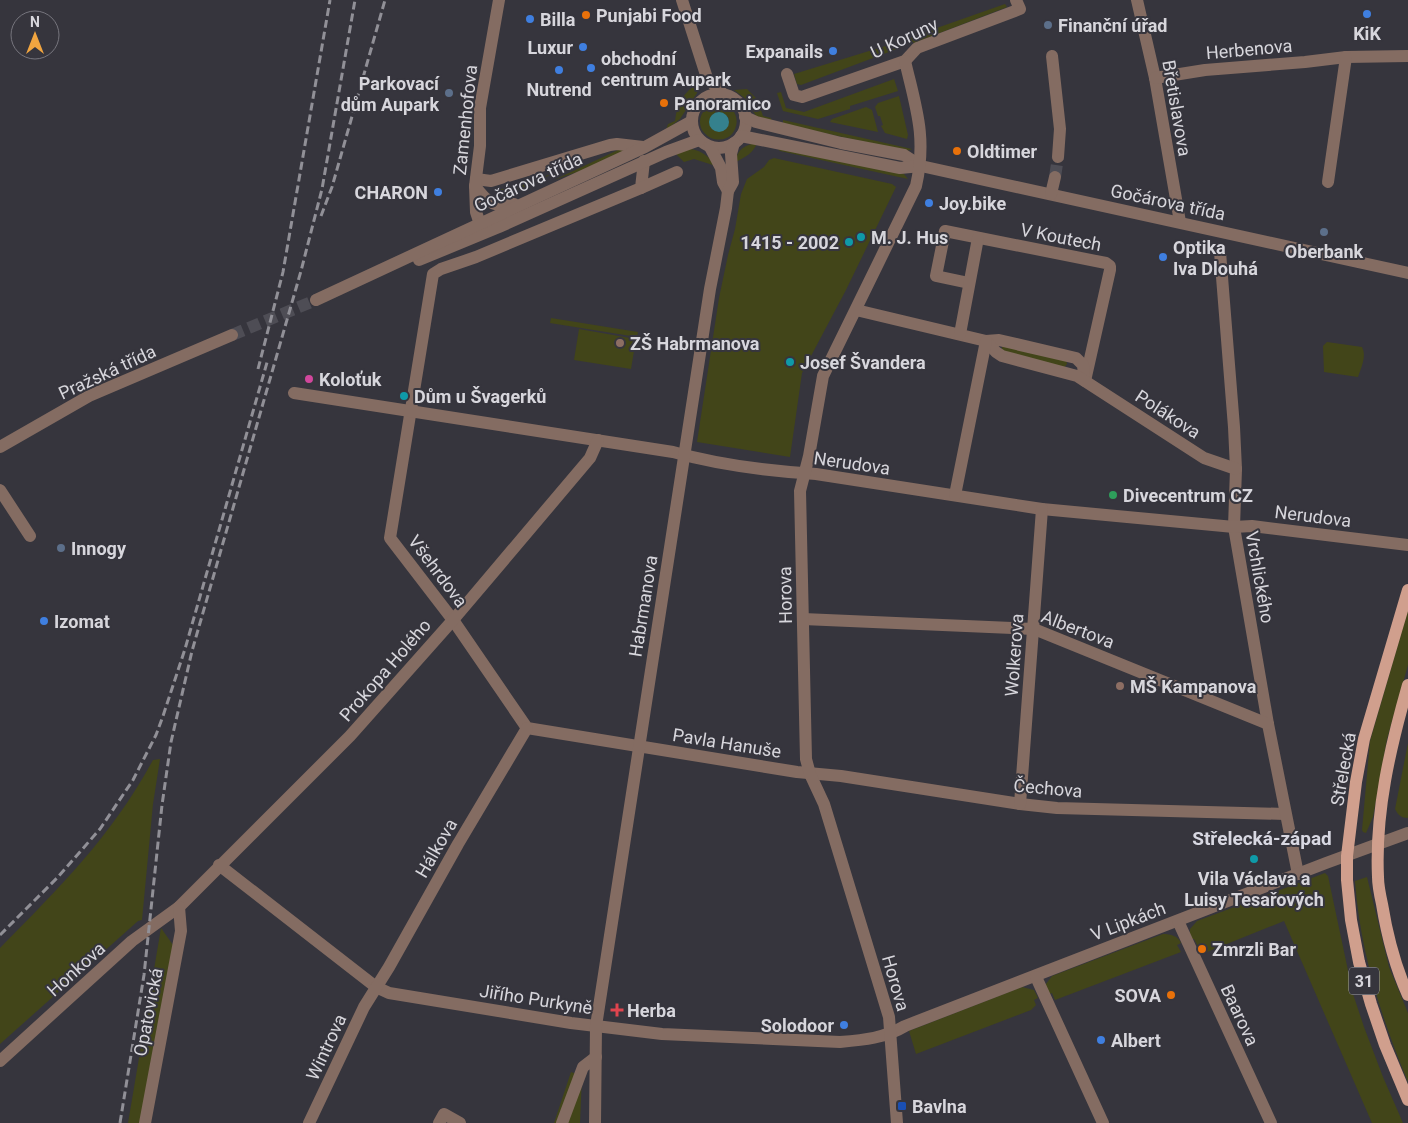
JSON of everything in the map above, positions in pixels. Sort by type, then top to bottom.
[{"type":"main road","name":"Střelecká","points":[[1408,590],[1364,739],[1356,782],[1347,856],[1351,920],[1359,962],[1370,1004],[1408,1100]]},
{"type":"main road","name":"31","points":[[1408,685],[1395,730],[1386,774],[1377,844],[1378,879],[1388,936],[1408,996]]},
{"type":"street","name":"Zamenhofova","points":[[480,224],[476,212],[476,182],[480,146],[481,101],[500,0]]},
{"type":"street","points":[[682,0],[706,78],[703,100]]},
{"type":"street","name":"Břetislavova","points":[[1137,0],[1155,78],[1180,222]]},
{"type":"street","name":"U Koruny","points":[[787,74],[794,95],[802,97],[904,61],[916,48],[1018,4]]},
{"type":"street","points":[[1052,56],[1060,129],[1058,157]]},
{"type":"street","name":"Herbenova","points":[[1155,78],[1205,70],[1346,57],[1408,56]]},
{"type":"street","points":[[1328,182],[1346,57]]},
{"type":"street","name":"Horova","points":[[897,1123],[889,1017],[830,822],[810,774],[806,757],[800,491],[809,456],[823,376],[916,189],[922,150],[918,116],[904,61]]},
{"type":"street","points":[[706,78],[724,95],[732,98],[739,104],[745,117],[746,123],[738,140],[722,148],[705,144],[694,132],[692,121],[696,107],[703,100],[709,96],[724,95]]},
{"type":"street","name":"Gočárova třída","points":[[745,117],[756,122],[814,136],[904,155],[921,166]]},
{"type":"street","name":"Gočárova třída","points":[[378,273],[390,265],[645,147],[692,121]]},
{"type":"street","name":"Gočárova třída","points":[[738,140],[900,168],[921,166],[1408,273]]},
{"type":"street","name":"Habrmanova","points":[[595,1123],[596,1026],[710,289],[728,192],[733,182],[732,154],[738,140]]},
{"type":"street","name":"Gočárova třída","points":[[316,300],[378,273],[403,266],[499,227],[671,150],[705,144]]},
{"type":"street","name":"Habrmanova","points":[[705,144],[722,168],[728,192]]},
{"type":"street","points":[[534,198],[506,205],[497,205],[484,197],[476,182],[491,180],[610,145],[645,147]]},
{"type":"street","points":[[641,188],[644,161]]},
{"type":"street","points":[[641,188],[677,172]]},
{"type":"street","points":[[1051,194],[1055,177]]},
{"type":"street","name":"Všehrdova","points":[[527,728],[453,620],[390,538],[432,274],[641,188]]},
{"type":"street","points":[[480,224],[499,227]]},
{"type":"street","name":"V Koutech","points":[[970,283],[936,276],[945,231],[1106,263],[1110,266],[1085,381]]},
{"type":"street","points":[[960,334],[978,238]]},
{"type":"street","name":"Vrchlického","points":[[1220,252],[1236,470],[1234,527],[1268,724],[1298,874]]},
{"type":"street","points":[[856,310],[986,341],[999,340],[1076,358],[1083,365],[1085,381]]},
{"type":"street","name":"Pražská třída","points":[[0,447],[89,396],[232,335]]},
{"type":"street","points":[[955,495],[986,341]]},
{"type":"street","name":"Polákova","points":[[1085,381],[1204,458],[1236,470]]},
{"type":"street","name":"Nerudova","points":[[294,393],[673,452],[696,458],[789,473],[1042,508],[1234,527],[1252,526],[1408,545]]},
{"type":"street","name":"Prokopa Holého","points":[[179,907],[350,736],[453,620],[590,458],[598,440]]},
{"type":"street","points":[[0,490],[30,536]]},
{"type":"street","name":"Wolkerova","points":[[1020,804],[1042,508]]},
{"type":"street","name":"Albertova","points":[[803,619],[1034,629],[1268,724]]},
{"type":"street","points":[[527,728],[639,747]]},
{"type":"street","name":"Hálkova","points":[[376,987],[527,728]]},
{"type":"street","name":"Pavla Hanuše","points":[[639,747],[810,774]]},
{"type":"street","name":"Čechova","points":[[810,774],[1057,808],[1285,814]]},
{"type":"street","name":"V Lipkách","points":[[890,1034],[905,1026],[1408,833]]},
{"type":"street","name":"Jiřího Purkyně","points":[[220,866],[376,987],[389,993],[596,1026],[662,1034],[840,1042],[890,1034]]},
{"type":"street","name":"Honkova","points":[[0,1061],[132,941],[179,907]]},
{"type":"street","name":"Opatovická","points":[[145,1123],[181,931],[179,907]]},
{"type":"street","name":"Baarova","points":[[1178,921],[1271,1123]]},
{"type":"street","points":[[1036,977],[1103,1123]]},
{"type":"street","name":"Wintrova","points":[[309,1123],[364,1007],[376,987]]},
{"type":"street","points":[[562,1123],[583,1067],[596,1057]]},
{"type":"street","points":[[439,1123],[444,1114],[460,1123]]},
{"type":"green space","points":[[1005,4],[1007,7],[914,43],[910,40],[911,37]]},
{"type":"green space","points":[[892,44],[896,45],[897,49],[801,85],[797,84],[794,74]]},
{"type":"green space","points":[[894,79],[898,91],[850,106],[850,109],[818,119],[783,111],[777,93],[781,92],[786,108],[804,112]]},
{"type":"green space","points":[[699,83],[697,93],[680,119],[666,130],[668,124],[675,121],[677,109],[685,94]]},
{"type":"green space","points":[[747,89],[757,99],[763,116],[771,118],[772,122],[756,116],[746,99],[734,90]]},
{"type":"green space","points":[[899,96],[908,135],[907,139],[885,133],[875,107],[878,103]]},
{"type":"green space","points":[[713,104],[727,105],[733,110],[736,117],[734,131],[730,136],[723,139],[709,137],[700,125],[705,109]],"holes":[[[716,112],[728,117],[727,126],[723,131],[713,130],[711,116]]]},
{"type":"green space","points":[[866,107],[872,110],[878,132],[830,122],[832,119]]},
{"type":"green space","points":[[783,120],[912,149],[907,151],[783,124]]},
{"type":"green space","points":[[757,143],[749,154],[735,162],[742,148]]},
{"type":"green space","points":[[778,146],[904,174],[908,179],[780,151],[777,148]]},
{"type":"green space","points":[[620,149],[626,151],[609,161],[554,180]]},
{"type":"green space","points":[[691,149],[705,155],[716,166],[694,159],[684,162],[675,153]]},
{"type":"green space","points":[[774,158],[892,184],[896,187],[846,290],[802,373],[790,457],[697,442],[719,298],[741,194],[747,179]]},
{"type":"green space","points":[[552,174],[518,191],[504,194],[498,193],[499,190]]},
{"type":"green space","points":[[551,318],[638,332],[637,337],[550,323]]},
{"type":"green space","points":[[579,329],[636,339],[631,369],[574,360]]},
{"type":"green space","points":[[1327,342],[1362,347],[1364,358],[1358,377],[1324,372],[1323,346]]},
{"type":"green space","points":[[1005,343],[1066,359],[1067,364],[1064,368],[1002,352],[1002,347]]},
{"type":"green space","points":[[1408,610],[1408,665],[1387,739],[1373,817],[1366,833],[1362,830],[1370,741]]},
{"type":"green space","points":[[1408,743],[1408,818],[1400,816],[1395,809]]},
{"type":"green space","points":[[160,759],[153,804],[142,920],[138,921],[0,1044],[0,948],[83,860],[120,813],[153,760]]},
{"type":"green space","points":[[1325,873],[1328,876],[1353,994],[1383,1077],[1403,1123],[1372,1123],[1284,921],[1202,954],[1194,939],[1190,939],[1190,929],[1197,921]]},
{"type":"green space","points":[[1367,877],[1389,967],[1408,1013],[1408,1082],[1389,1033],[1373,983],[1362,933],[1355,881]]},
{"type":"green space","points":[[161,928],[173,945],[141,1123],[128,1123]]},
{"type":"green space","points":[[1163,934],[1171,935],[1178,939],[1181,943],[1177,945],[1181,952],[1055,1000],[1052,993],[1047,995],[1046,984],[1052,976]]},
{"type":"green space","points":[[1022,987],[1034,990],[1038,998],[1034,1000],[1036,1005],[1031,1010],[916,1054],[909,1031]]},
{"type":"green space","points":[[571,1072],[582,1076],[580,1123],[554,1123]]},
{"type":"water","points":[[719,112],[726,115],[729,122],[726,129],[719,132],[712,129],[709,122],[712,115]]},
{"type":"tunnel","points":[[1055,177],[1058,157]]},
{"type":"tunnel","points":[[232,335],[316,300]]},
{"type":"railway","points":[[258,369],[283,272],[330,0]]},
{"type":"railway","points":[[120,1123],[144,975],[162,805],[171,742],[192,651],[301,271],[322,189],[355,0]]},
{"type":"railway","points":[[321,216],[332,187],[385,0]]},
{"type":"railway","points":[[0,935],[57,878],[100,829],[133,780],[156,735],[185,649],[268,359]]},
{"type":"place","name":"KiK","points":[[1367,14]]},
{"type":"place","name":"Punjabi Food","points":[[586,15]]},
{"type":"place","name":"Billa","points":[[530,19]]},
{"type":"place","name":"Finanční úřad","points":[[1048,25]]},
{"type":"place","name":"Luxur","points":[[583,47]]},
{"type":"place","name":"Expanails","points":[[833,51]]},
{"type":"place","name":"obchodní centrum Aupark","points":[[591,68]]},
{"type":"place","name":"Nutrend","points":[[559,70]]},
{"type":"place","name":"Parkovací dům Aupark","points":[[449,93]]},
{"type":"place","name":"Panoramico","points":[[664,103]]},
{"type":"place","name":"Oldtimer","points":[[957,151]]},
{"type":"place","name":"CHARON","points":[[438,192]]},
{"type":"place","name":"Joy.bike","points":[[929,203]]},
{"type":"place","name":"Oberbank","points":[[1324,232]]},
{"type":"place","name":"M. J. Hus","points":[[861,237]]},
{"type":"place","name":"1415 - 2002","points":[[849,242]]},
{"type":"place","name":"Optika Iva Dlouhá","points":[[1163,257]]},
{"type":"place","name":"ZŠ Habrmanova","points":[[620,343]]},
{"type":"place","name":"Josef Švandera","points":[[790,362]]},
{"type":"place","name":"Koloťuk","points":[[309,379]]},
{"type":"place","name":"Dům u Švagerků","points":[[404,396]]},
{"type":"place","name":"Divecentrum CZ","points":[[1113,495]]},
{"type":"place","name":"Innogy","points":[[61,548]]},
{"type":"place","name":"Izomat","points":[[44,621]]},
{"type":"place","name":"MŠ Kampanova","points":[[1120,686]]},
{"type":"place","name":"Vila Václava a Luisy Tesařových","points":[[1254,859]]},
{"type":"place","name":"Zmrzli Bar","points":[[1202,949]]},
{"type":"place","name":"SOVA","points":[[1171,995]]},
{"type":"place","name":"Herba","points":[[617,1010]]},
{"type":"place","name":"Solodoor","points":[[844,1025]]},
{"type":"place","name":"Albert","points":[[1101,1040]]},
{"type":"place","name":"Bavlna","points":[[902,1106]]},
{"type":"district","name":"Střelecká-západ","points":[[1262,838]]}]
